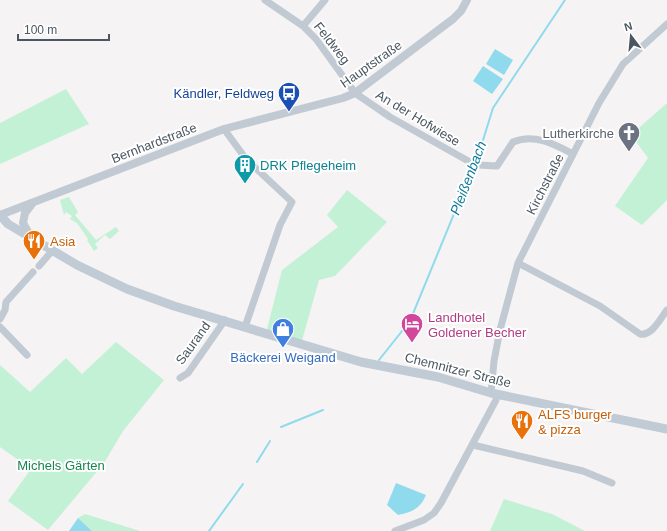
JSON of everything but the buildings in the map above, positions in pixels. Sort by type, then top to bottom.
[{"type":"main road","name":"Chemnitzer Straße","points":[[0,215],[8,224],[77,265],[127,289],[174,306],[361,362],[438,377],[494,394],[667,429]]},
{"type":"street","name":"Feldweg","points":[[265,0],[303,26],[316,39],[355,93]]},
{"type":"street","points":[[303,26],[325,0]]},
{"type":"street","name":"Hauptstraße","points":[[224,129],[326,104],[355,93],[453,19],[461,11],[467,0]]},
{"type":"street","name":"Kirchstraße","points":[[395,531],[424,520],[434,513],[473,445],[496,400],[494,394],[494,361],[500,330],[518,263],[599,103],[623,64],[667,24]]},
{"type":"street","name":"An der Hofwiese","points":[[355,93],[390,117],[478,165],[497,166],[513,142],[519,139],[542,139],[573,154]]},
{"type":"street","points":[[224,129],[246,158],[292,202],[280,225],[245,327]]},
{"type":"street","name":"Bernhardstraße","points":[[0,215],[224,129]]},
{"type":"street","points":[[31,238],[23,223],[25,214],[33,203]]},
{"type":"street","points":[[39,266],[52,251]]},
{"type":"street","points":[[518,263],[590,301],[640,334],[645,335],[650,333],[664,319],[667,310]]},
{"type":"street","points":[[0,319],[5,310],[6,302],[33,272]]},
{"type":"street","name":"Saurand","points":[[180,378],[188,373],[224,320]]},
{"type":"street","points":[[0,327],[27,355]]},
{"type":"street","points":[[473,445],[583,471],[612,483]]},
{"type":"green space","points":[[66,89],[89,124],[0,164],[0,123]]},
{"type":"green space","points":[[667,103],[667,200],[642,225],[615,206],[648,158],[631,135]]},
{"type":"green space","points":[[347,190],[387,222],[335,276],[319,280],[301,344],[266,333],[282,270],[338,227],[327,215]]},
{"type":"green space","points":[[69,197],[78,212],[75,215],[96,240],[116,227],[119,231],[110,239],[105,235],[95,244],[98,248],[94,251],[77,223],[70,219],[72,216],[66,212],[64,215],[60,200]]},
{"type":"green space","name":"Michels Gärten","points":[[116,342],[164,380],[123,431],[104,463],[48,530],[8,501],[31,469],[0,447],[0,365],[30,392],[66,358],[82,374]]},
{"type":"green space","points":[[504,499],[552,514],[585,531],[490,531]]},
{"type":"green space","points":[[85,514],[140,531],[92,531],[78,518]]},
{"type":"water","points":[[495,49],[513,60],[504,75],[486,64]]},
{"type":"water","points":[[483,66],[503,79],[492,94],[473,81]]},
{"type":"water","points":[[396,483],[426,495],[424,500],[415,509],[398,515],[387,505]]},
{"type":"water","points":[[78,518],[92,531],[69,531]]},
{"type":"waterway","name":"Pleißenbach","points":[[379,360],[410,321],[479,153],[493,108],[565,0]]},
{"type":"waterway","name":"Pleißenbach","points":[[281,427],[323,410]]},
{"type":"waterway","name":"Pleißenbach","points":[[257,462],[270,441]]},
{"type":"waterway","name":"Pleißenbach","points":[[209,531],[243,484]]},
{"type":"place","name":"Kändler, Feldweg","points":[[289,112]]},
{"type":"place","name":"Lutherkirche","points":[[629,152]]},
{"type":"place","name":"DRK Pflegeheim","points":[[245,184]]},
{"type":"place","name":"Asia","points":[[34,260]]},
{"type":"place","name":"Landhotel Goldener Becher","points":[[412,344]]},
{"type":"place","name":"Bäckerei Weigand","points":[[283,348]]},
{"type":"place","name":"ALFS burger & pizza","points":[[522,440]]}]
